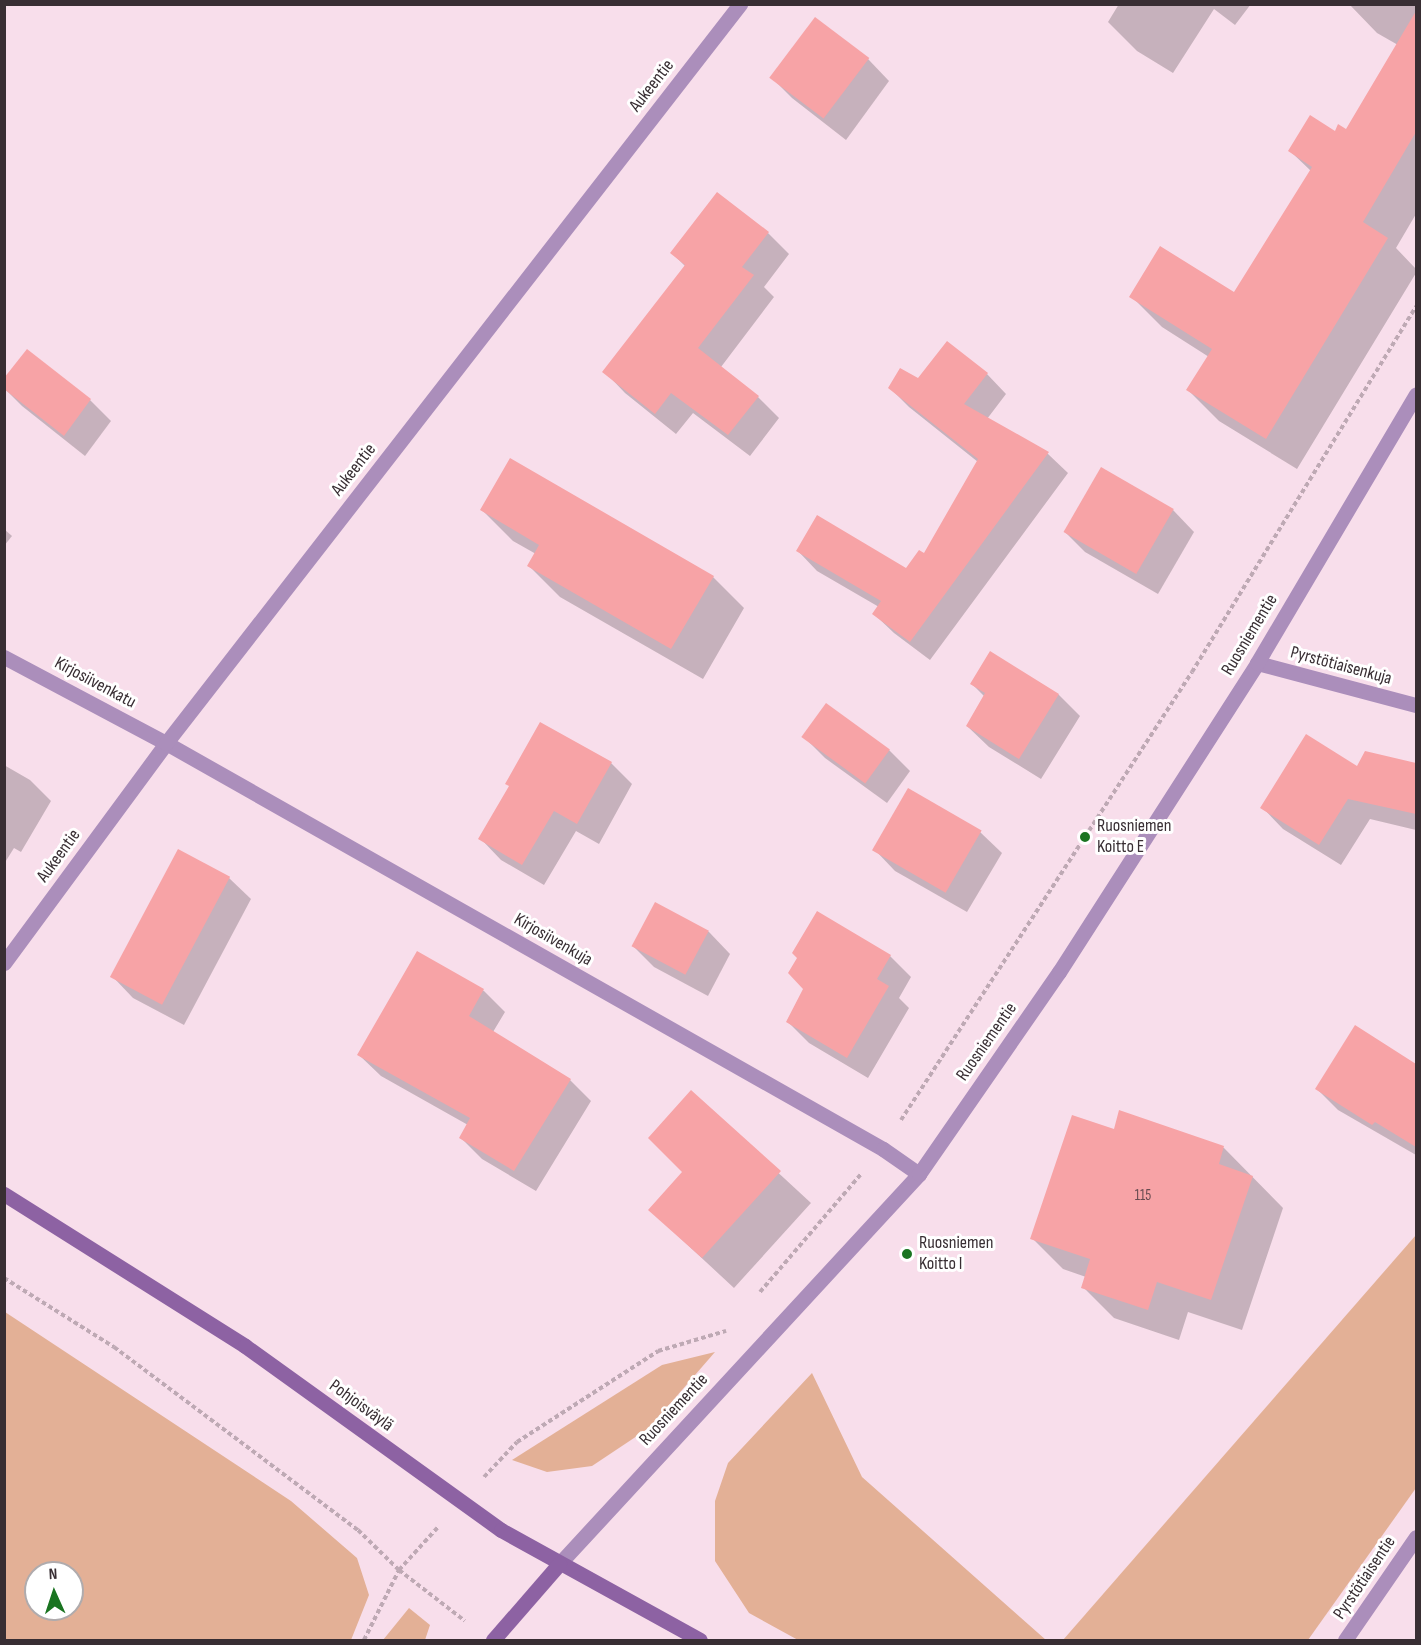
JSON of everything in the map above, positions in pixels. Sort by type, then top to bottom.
[{"type":"main road","name":"Pohjoisväylä","points":[[4,1194],[245,1346],[461,1502],[559,1564],[700,1641]]},
{"type":"main road","name":"Ruosniementie","points":[[493,1641],[559,1564]]},
{"type":"street","name":"Aukeentie","points":[[4,963],[166,743],[740,4]]},
{"type":"street","name":"Ruosniementie","points":[[559,1564],[919,1174],[1059,972],[1257,663],[1416,394]]},
{"type":"street","name":"Kirjosiivenkatu","points":[[4,657],[166,743]]},
{"type":"street","name":"Pyrstötiaisenkuja","points":[[1257,663],[1416,705]]},
{"type":"street","name":"Kirjosiivenkuja","points":[[166,743],[883,1149],[919,1174]]},
{"type":"street","name":"Pyrstötiaisentie","points":[[1346,1641],[1416,1537]]},
{"type":"path","points":[[755,1297],[883,1149],[1192,672],[1416,306]]},
{"type":"path","points":[[4,1278],[114,1347],[358,1530],[399,1570],[471,1626]]},
{"type":"path","points":[[364,1641],[399,1570],[517,1442],[658,1351],[725,1332],[733,1323]]},
{"type":"shaded area","points":[[1416,1235],[1416,1488],[1308,1640],[1063,1640]]},
{"type":"shaded area","points":[[5,1312],[291,1501],[357,1558],[369,1595],[351,1640],[5,1640]]},
{"type":"shaded area","points":[[715,1352],[649,1428],[592,1466],[547,1472],[512,1460],[662,1365]]},
{"type":"shaded area","points":[[812,1373],[862,1477],[1046,1640],[798,1640],[749,1613],[715,1561],[715,1501],[728,1463]]},
{"type":"shaded area","points":[[409,1608],[430,1625],[425,1640],[383,1640]]},
{"type":"building","points":[[1416,11],[1416,132],[1363,222],[1388,238],[1266,439],[1186,390],[1212,349],[1129,297],[1160,246],[1234,292],[1312,167],[1288,151],[1310,115],[1335,131],[1338,124],[1346,129]]},
{"type":"building","points":[[815,17],[869,58],[824,119],[769,78]]},
{"type":"building","points":[[717,192],[769,232],[742,267],[754,275],[698,348],[759,396],[728,435],[671,393],[655,414],[602,372],[685,265],[670,253]]},
{"type":"building","points":[[947,341],[988,373],[964,404],[1049,452],[910,642],[872,614],[881,601],[796,551],[817,515],[906,568],[919,550],[924,553],[978,459],[888,388],[900,368],[918,378]]},
{"type":"building","points":[[27,349],[91,399],[64,436],[4,389],[4,378]]},
{"type":"building","points":[[510,458],[714,576],[671,649],[527,566],[539,545],[480,510]]},
{"type":"building","points":[[1101,467],[1174,509],[1136,574],[1064,532]]},
{"type":"building","points":[[990,651],[1059,694],[1019,759],[966,726],[985,693],[970,684]]},
{"type":"building","points":[[826,703],[890,749],[865,783],[801,737]]},
{"type":"building","points":[[540,722],[612,762],[577,824],[554,811],[522,865],[478,839],[509,786],[505,784]]},
{"type":"building","points":[[1306,734],[1357,766],[1365,751],[1416,763],[1416,814],[1348,799],[1319,845],[1260,808]]},
{"type":"building","points":[[908,788],[982,830],[946,893],[872,850]]},
{"type":"building","points":[[178,849],[230,877],[162,1005],[110,977]]},
{"type":"building","points":[[655,902],[709,931],[685,975],[632,946]]},
{"type":"building","points":[[817,911],[891,955],[877,979],[889,986],[847,1058],[786,1022],[803,989],[788,973],[797,958],[792,953]]},
{"type":"building","points":[[417,951],[484,989],[469,1016],[571,1079],[514,1171],[459,1138],[470,1118],[357,1055]]},
{"type":"building","points":[[1355,1025],[1416,1064],[1416,1147],[1375,1122],[1372,1125],[1315,1089]]},
{"type":"building","points":[[691,1090],[781,1171],[702,1258],[648,1210],[682,1172],[648,1138]]},
{"type":"building","points":[[1119,1110],[1224,1146],[1219,1164],[1253,1176],[1211,1300],[1157,1282],[1148,1310],[1081,1288],[1090,1259],[1030,1239],[1072,1115],[1114,1129]]},
{"type":"place","name":"Ruosniemen Koitto E","points":[[1085,837]]},
{"type":"place","name":"Ruosniemen Koitto I","points":[[907,1254]]}]
